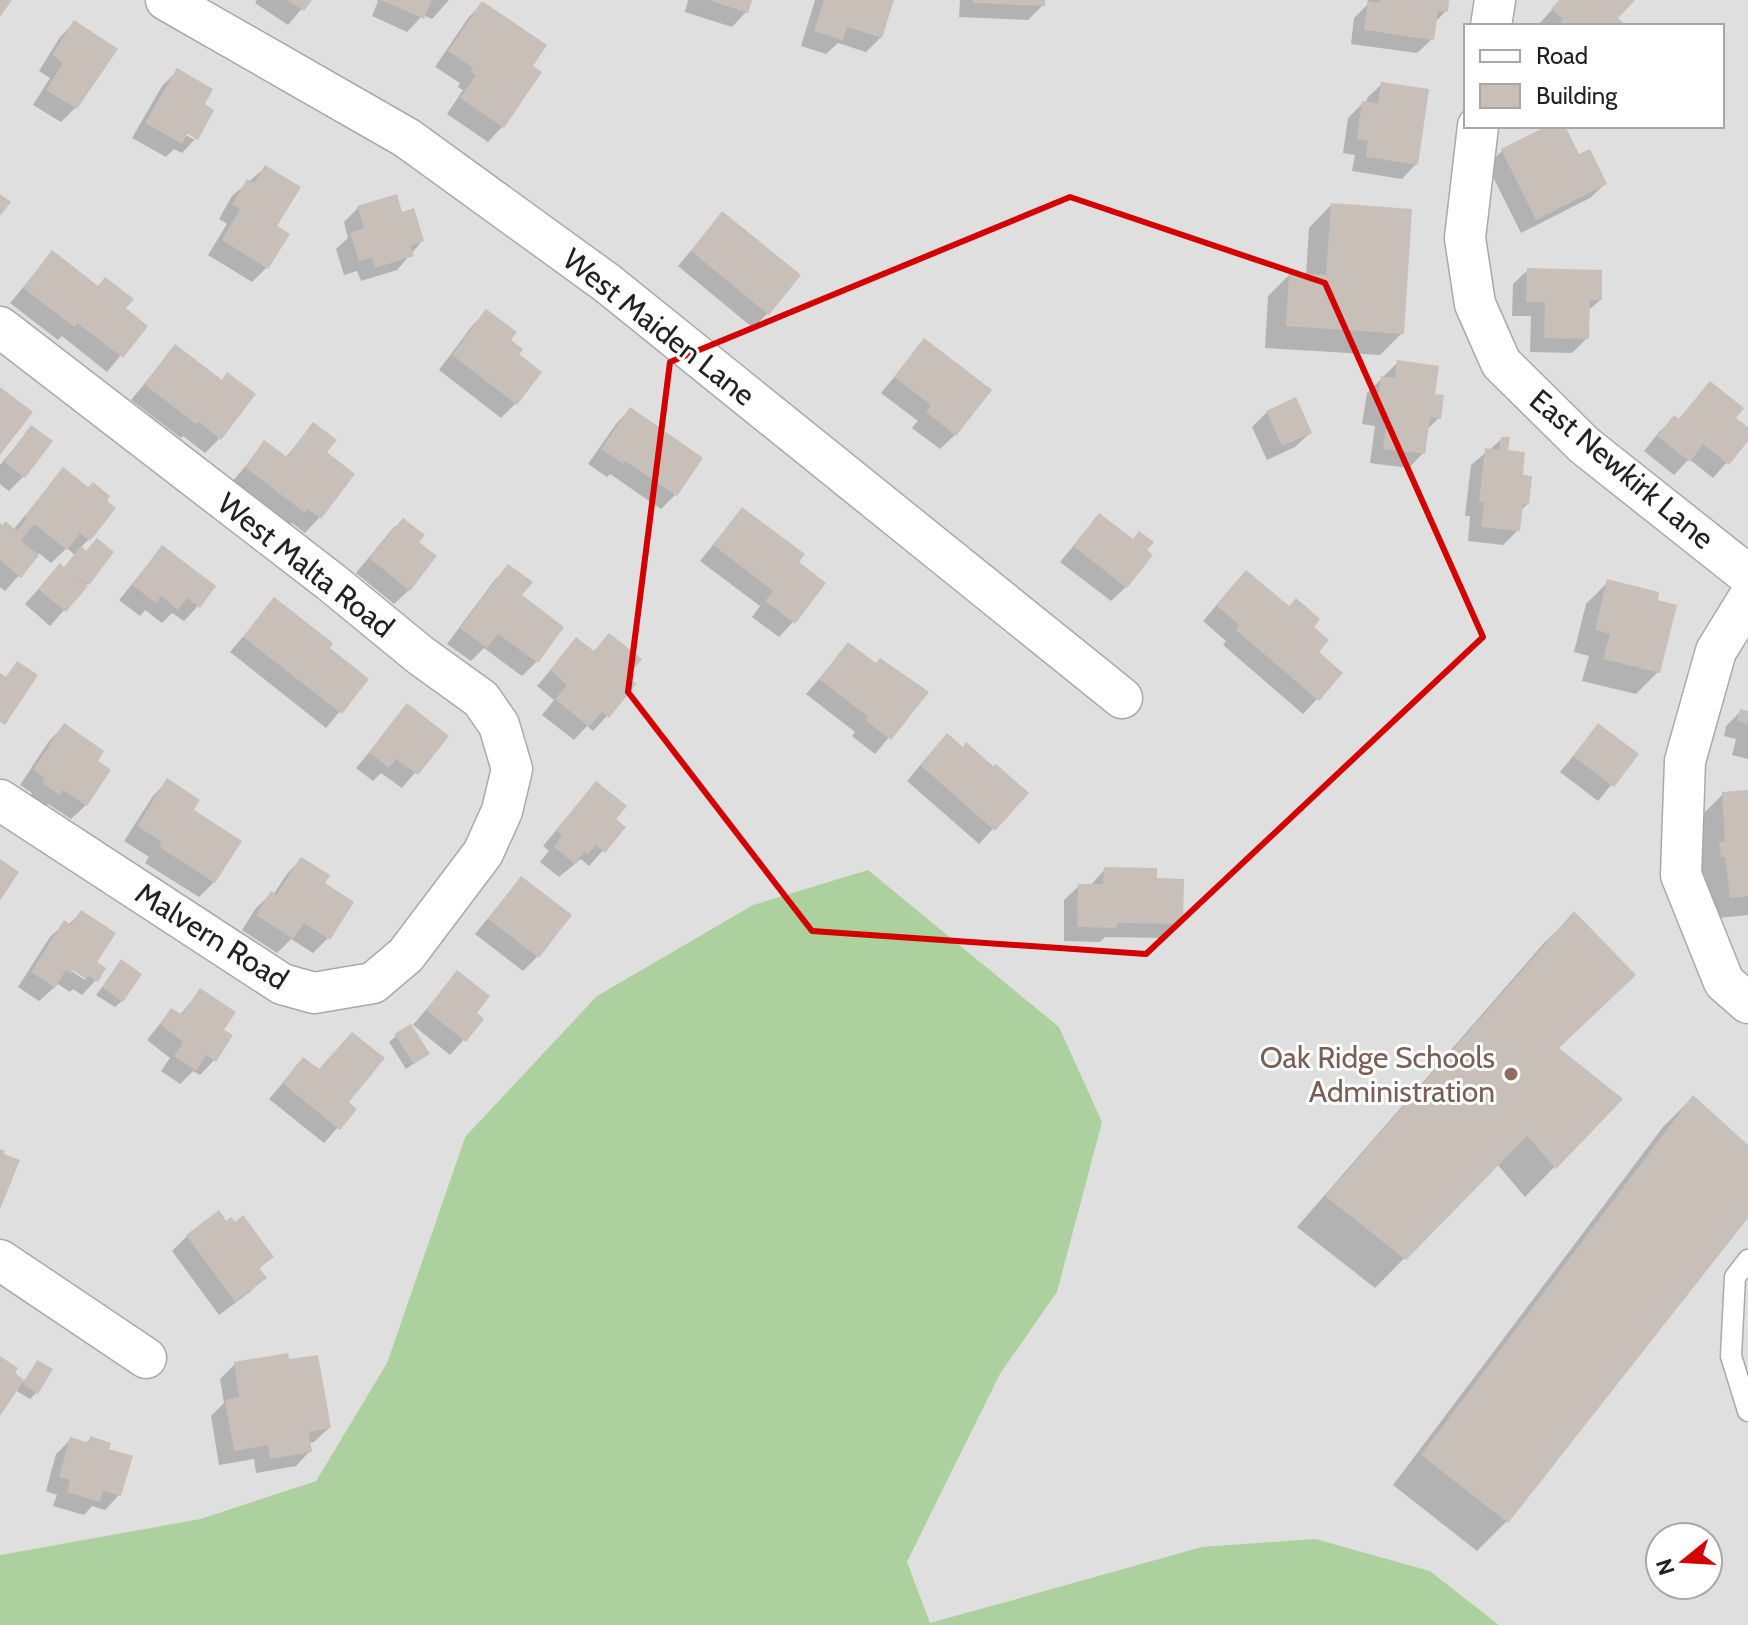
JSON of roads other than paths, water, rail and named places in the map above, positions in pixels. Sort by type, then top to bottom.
[{"type":"street","name":"West Maiden Lane","points":[[166,0],[407,138],[607,283],[1122,698]]},
{"type":"street","points":[[1491,24],[1495,0]]},
{"type":"street","name":"East Newkirk Lane","points":[[1478,128],[1465,238],[1475,304],[1501,363],[1584,445],[1748,575]]},
{"type":"street","name":"West Malta Road","points":[[0,327],[320,573],[420,655],[481,699],[499,725],[512,769],[502,811],[483,853]]},
{"type":"street","points":[[1748,599],[1716,651],[1685,761],[1681,875],[1724,982],[1748,1003]]},
{"type":"street","name":"Malvern Road","points":[[0,800],[282,984],[314,993],[373,983],[406,955],[483,853]]},
{"type":"street","points":[[0,1260],[146,1358]]},
{"type":"lane","points":[[1748,1260],[1735,1277],[1731,1356],[1748,1411]]},
{"type":"place","name":"Oak Ridge Schools Administration","points":[[1511,1074]]}]
